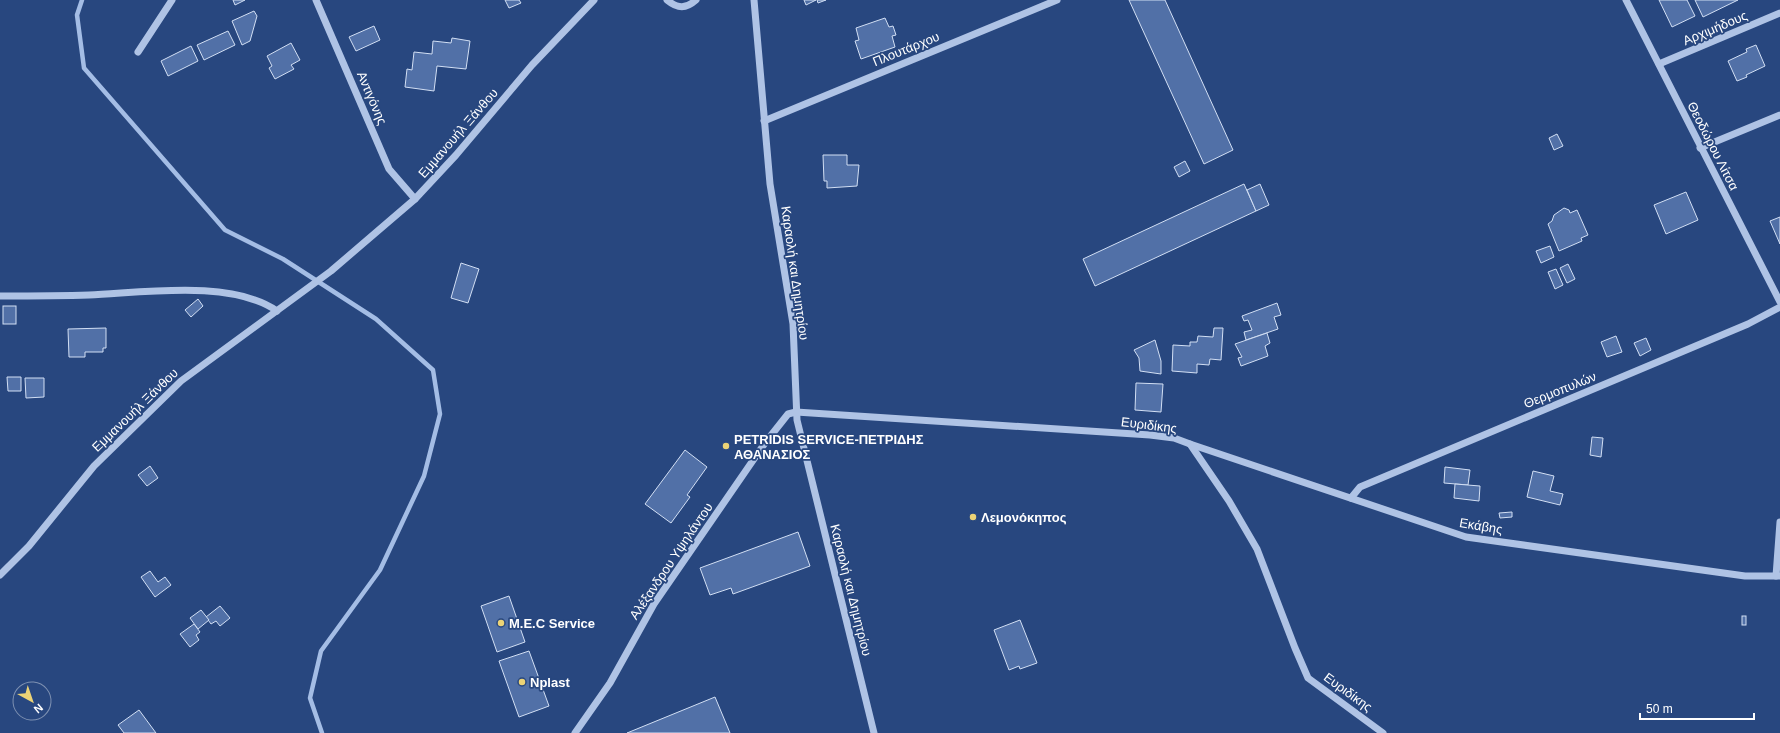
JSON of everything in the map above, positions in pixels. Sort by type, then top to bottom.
[{"type":"street","points":[[138,52],[172,0]]},
{"type":"street","name":"Αντιγόνης","points":[[316,0],[389,169],[415,199]]},
{"type":"street","name":"Εμμανουήλ Ξάνθου","points":[[0,575],[29,546],[94,466],[152,407],[206,362],[331,271],[415,199],[456,155],[532,65],[594,0]]},
{"type":"street","points":[[668,0],[674,6],[681,8],[689,6],[696,0]]},
{"type":"street","name":"Καραολή και Δημητρίου","points":[[754,0],[770,184],[793,324],[796,412],[874,733]]},
{"type":"street","name":"Πλουτάρχου","points":[[764,121],[1057,0]]},
{"type":"street","name":"Θεοδώρου Λίτσα","points":[[1626,0],[1700,148],[1780,302]]},
{"type":"street","name":"Αρχιμήδους","points":[[1659,64],[1780,13]]},
{"type":"street","points":[[1700,148],[1780,116]]},
{"type":"street","points":[[0,296],[86,295],[191,290],[249,297],[266,304],[277,311]]},
{"type":"street","name":"Θερμοπυλών","points":[[1351,498],[1360,487],[1741,327],[1780,306]]},
{"type":"street","name":"Ευριδίκης","points":[[796,412],[1150,435],[1174,438],[1190,444],[1229,501],[1256,549],[1308,678],[1383,733]]},
{"type":"street","name":"Αλέξανδρου Υψηλάντου","points":[[575,733],[610,683],[654,604],[765,443],[788,414],[796,412]]},
{"type":"street","name":"Εκάβης","points":[[1190,444],[1466,537],[1745,576],[1778,576]]},
{"type":"street","points":[[1778,576],[1780,522]]},
{"type":"building","points":[[233,0],[245,0],[235,5]]},
{"type":"building","points":[[505,0],[519,0],[521,3],[509,8]]},
{"type":"building","points":[[804,0],[816,0],[806,5]]},
{"type":"building","points":[[817,0],[826,0],[818,3]]},
{"type":"building","points":[[1129,0],[1165,0],[1233,150],[1204,164]]},
{"type":"building","points":[[1659,0],[1687,0],[1695,16],[1672,27]]},
{"type":"building","points":[[1695,0],[1738,0],[1703,17]]},
{"type":"building","points":[[254,11],[257,16],[250,41],[242,45],[232,21]]},
{"type":"building","points":[[885,18],[889,27],[893,26],[896,35],[892,36],[895,47],[861,59],[855,41],[859,40],[856,28]]},
{"type":"building","points":[[374,26],[380,40],[356,51],[349,37]]},
{"type":"building","points":[[228,31],[235,45],[204,60],[197,45]]},
{"type":"building","points":[[452,38],[470,41],[466,69],[437,66],[434,91],[405,87],[407,69],[412,70],[414,52],[432,54],[433,41],[451,43]]},
{"type":"building","points":[[291,43],[300,60],[291,65],[294,69],[275,79],[269,68],[272,66],[267,56]]},
{"type":"building","points":[[1756,45],[1765,66],[1737,81],[1728,61],[1747,52],[1746,49]]},
{"type":"building","points":[[191,46],[198,61],[168,76],[161,61]]},
{"type":"building","points":[[1557,134],[1563,146],[1554,150],[1549,138]]},
{"type":"building","points":[[823,155],[847,155],[847,165],[859,165],[857,186],[827,188],[827,181],[824,181]]},
{"type":"building","points":[[1185,161],[1190,171],[1179,177],[1174,167]]},
{"type":"building","points":[[1244,184],[1256,211],[1095,286],[1083,259]]},
{"type":"building","points":[[1260,184],[1269,205],[1256,211],[1247,190]]},
{"type":"building","points":[[1686,192],[1698,220],[1666,234],[1654,205]]},
{"type":"building","points":[[1564,208],[1569,210],[1570,213],[1577,210],[1588,235],[1581,238],[1582,241],[1559,251],[1548,224],[1552,221],[1554,215]]},
{"type":"building","points":[[1780,217],[1780,244],[1770,221]]},
{"type":"building","points":[[1550,246],[1554,257],[1541,263],[1536,251]]},
{"type":"building","points":[[461,263],[479,269],[468,303],[451,298]]},
{"type":"building","points":[[1568,264],[1575,279],[1567,283],[1560,268]]},
{"type":"building","points":[[1556,269],[1563,285],[1555,289],[1548,272]]},
{"type":"building","points":[[198,299],[203,306],[191,317],[185,310]]},
{"type":"building","points":[[1277,303],[1281,315],[1274,317],[1278,329],[1246,340],[1244,332],[1252,330],[1248,320],[1244,321],[1242,316]]},
{"type":"building","points":[[3,306],[16,306],[16,324],[3,324]]},
{"type":"building","points":[[106,328],[106,348],[103,348],[103,352],[85,352],[85,357],[69,357],[68,329]]},
{"type":"building","points":[[1214,328],[1223,328],[1221,360],[1210,359],[1209,365],[1197,364],[1197,373],[1172,371],[1173,345],[1190,346],[1190,342],[1197,342],[1198,336],[1213,337]]},
{"type":"building","points":[[1267,333],[1270,343],[1265,346],[1268,356],[1241,366],[1238,358],[1242,357],[1235,344]]},
{"type":"building","points":[[1616,336],[1622,352],[1607,357],[1601,342]]},
{"type":"building","points":[[1646,338],[1651,350],[1640,356],[1634,343]]},
{"type":"building","points":[[1155,340],[1161,361],[1161,374],[1140,371],[1139,358],[1134,350]]},
{"type":"building","points":[[7,377],[21,377],[21,391],[8,391]]},
{"type":"building","points":[[25,378],[44,378],[44,397],[26,398]]},
{"type":"building","points":[[1136,383],[1163,384],[1161,412],[1135,410]]},
{"type":"building","points":[[1592,437],[1603,438],[1601,457],[1590,455]]},
{"type":"building","points":[[685,450],[707,467],[687,495],[690,497],[671,523],[645,504]]},
{"type":"building","points":[[150,466],[158,478],[147,486],[138,475]]},
{"type":"building","points":[[1445,467],[1470,470],[1468,485],[1444,483]]},
{"type":"building","points":[[1533,471],[1554,476],[1550,491],[1563,494],[1560,505],[1527,497]]},
{"type":"building","points":[[1455,484],[1480,486],[1479,501],[1454,498]]},
{"type":"building","points":[[1512,512],[1512,517],[1500,518],[1499,513]]},
{"type":"building","points":[[798,532],[810,566],[733,594],[731,588],[710,595],[700,568]]},
{"type":"building","points":[[150,571],[158,582],[165,577],[171,585],[155,597],[141,577]]},
{"type":"building","points":[[509,596],[525,642],[497,652],[481,606]]},
{"type":"building","points":[[220,606],[230,618],[220,626],[216,621],[211,624],[206,617]]},
{"type":"building","points":[[201,610],[209,620],[198,629],[190,618]]},
{"type":"building","points":[[1742,616],[1746,616],[1746,625],[1742,625]]},
{"type":"building","points":[[1020,620],[1037,663],[1020,669],[1019,666],[1009,670],[994,630]]},
{"type":"building","points":[[194,624],[200,632],[196,635],[199,640],[190,647],[180,634]]},
{"type":"building","points":[[529,651],[549,706],[519,717],[499,661]]},
{"type":"building","points":[[715,697],[730,733],[627,733]]},
{"type":"building","points":[[139,710],[156,733],[124,733],[118,725]]},
{"type":"waterway","points":[[82,0],[77,15],[84,68],[225,230],[283,259],[376,319],[433,370],[440,414],[424,476],[380,570],[321,651],[310,698],[322,733]]},
{"type":"place","name":"PETRIDIS SERVICE-ΠΕΤΡΙΔΗΣ ΑΘΑΝΑΣΙΟΣ","points":[[726,446]]},
{"type":"place","name":"Λεμονόκηπος","points":[[973,517]]},
{"type":"place","name":"M.E.C Service","points":[[501,623]]},
{"type":"place","name":"Nplast","points":[[522,682]]}]
